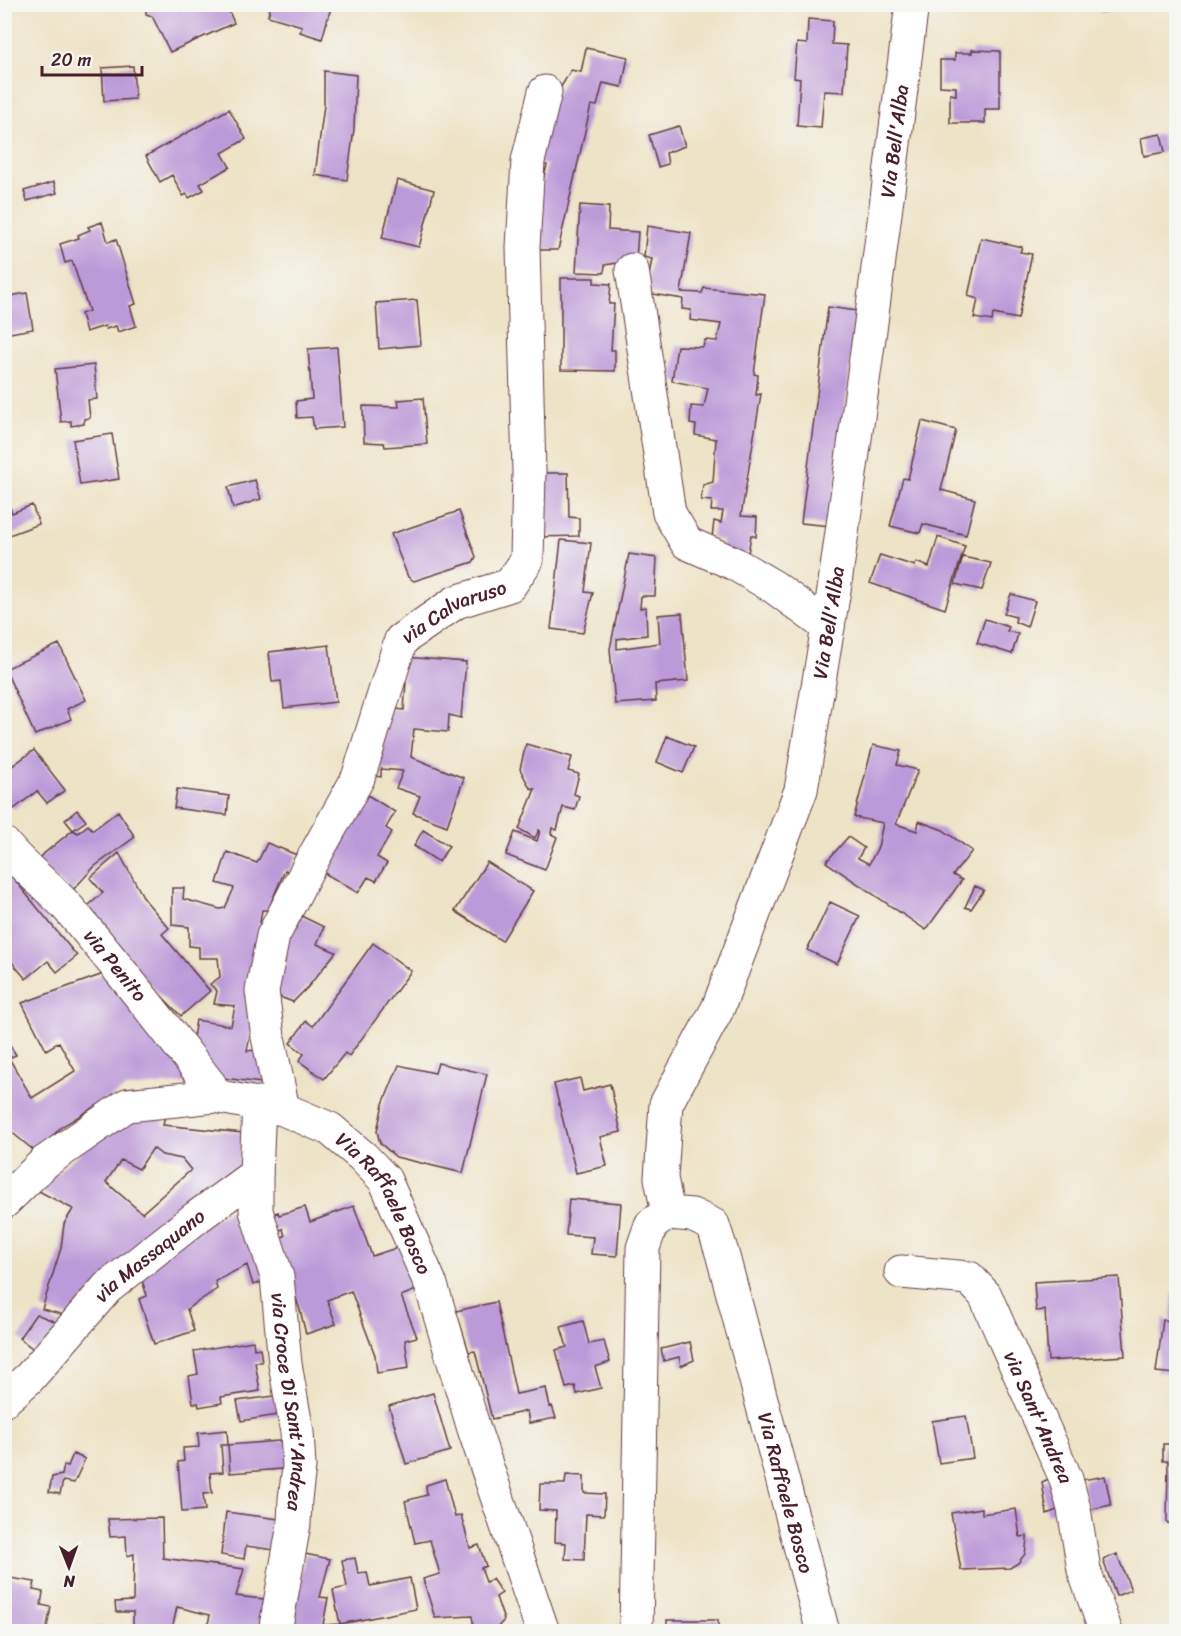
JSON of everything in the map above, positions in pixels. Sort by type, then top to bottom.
[{"type":"street","name":"Via Bell'Alba","points":[[668,1212],[671,1178],[666,1104],[718,1008],[801,790],[828,627],[870,330],[912,4]]},
{"type":"street","name":"via Calvaruso","points":[[271,1106],[268,1037],[262,991],[273,936],[358,778],[401,640],[456,603],[510,585],[527,560],[529,471],[523,247],[528,161],[545,92]]},
{"type":"street","points":[[632,270],[669,513],[687,543],[735,564],[774,587],[828,627]]},
{"type":"street","name":"via Penito","points":[[4,844],[62,901],[105,950],[210,1085],[215,1096]]},
{"type":"street","name":"Via Raffaele Bosco","points":[[4,1202],[45,1162],[127,1105],[215,1096],[271,1106],[330,1129],[363,1157],[385,1180],[431,1285],[536,1622]]},
{"type":"street","points":[[256,1174],[271,1106]]},
{"type":"street","name":"via Massaquano","points":[[4,1400],[30,1378],[107,1288],[256,1174]]},
{"type":"street","name":"via Croce Di Sant'Andrea","points":[[256,1174],[256,1211],[278,1277],[284,1353],[297,1432],[299,1467],[292,1536],[275,1632]]},
{"type":"street","points":[[636,1632],[643,1248],[651,1225],[668,1212]]},
{"type":"street","name":"Via Raffaele Bosco","points":[[668,1212],[692,1215],[713,1225],[823,1632]]},
{"type":"street","name":"via Sant'Andrea","points":[[901,1272],[969,1278],[986,1295],[1066,1479],[1074,1509],[1084,1570],[1106,1632]]},
{"type":"building","points":[[146,4],[181,4],[182,11],[196,4],[226,4],[234,23],[170,52],[152,16],[146,14]]},
{"type":"building","points":[[271,4],[332,4],[322,39],[300,32],[302,26],[268,16]]},
{"type":"building","points":[[1099,4],[1132,4],[1132,8],[1100,12]]},
{"type":"building","points":[[808,19],[833,21],[832,44],[847,45],[844,92],[824,91],[821,128],[797,126],[800,79],[794,78],[797,43],[807,44]]},
{"type":"building","points":[[586,48],[628,57],[622,87],[603,83],[597,106],[591,105],[558,250],[532,250],[541,188],[547,165],[536,163],[549,107],[571,70],[581,72]]},
{"type":"building","points":[[972,50],[1000,51],[1000,109],[985,109],[985,123],[950,123],[950,94],[956,95],[956,87],[940,86],[940,60],[955,60],[955,53],[972,53]]},
{"type":"building","points":[[133,66],[135,99],[104,101],[102,68]]},
{"type":"building","points":[[324,71],[356,75],[354,129],[347,180],[315,175],[324,105]]},
{"type":"building","points":[[229,109],[246,139],[222,153],[230,167],[200,184],[204,190],[189,198],[187,194],[183,196],[172,175],[160,182],[146,156]]},
{"type":"building","points":[[679,126],[685,146],[666,153],[668,164],[658,167],[649,135]]},
{"type":"building","points":[[1161,134],[1165,152],[1144,156],[1141,138]]},
{"type":"building","points":[[397,180],[434,190],[419,247],[382,238]]},
{"type":"building","points":[[54,182],[57,193],[27,201],[24,191]]},
{"type":"building","points":[[580,205],[609,207],[608,230],[638,232],[636,260],[605,265],[604,273],[576,272]]},
{"type":"building","points":[[102,222],[108,242],[116,239],[136,304],[130,306],[136,326],[118,332],[116,326],[106,329],[105,326],[86,332],[81,314],[89,311],[72,261],[65,263],[60,244],[79,238],[78,235],[90,230],[88,227]]},
{"type":"building","points":[[647,226],[691,233],[681,292],[702,293],[704,288],[765,294],[754,374],[758,375],[756,395],[761,394],[741,516],[757,517],[756,537],[751,535],[748,554],[721,552],[723,541],[712,538],[714,521],[721,523],[723,511],[711,511],[712,501],[701,500],[703,485],[713,482],[716,439],[695,435],[696,425],[690,424],[691,406],[704,407],[708,388],[672,381],[677,346],[703,347],[705,340],[717,341],[721,324],[690,320],[691,310],[682,309],[683,299],[646,293],[652,259],[644,257]]},
{"type":"building","points":[[981,238],[1022,247],[1020,252],[1032,254],[1018,319],[993,314],[992,321],[974,318],[978,299],[968,296]]},
{"type":"building","points":[[561,278],[594,278],[594,283],[611,284],[609,304],[614,304],[611,350],[615,350],[615,371],[561,370]]},
{"type":"building","points":[[27,293],[33,329],[4,334],[4,297]]},
{"type":"building","points":[[417,300],[421,345],[379,349],[376,303]]},
{"type":"building","points":[[828,307],[857,311],[831,526],[801,523]]},
{"type":"building","points":[[337,347],[343,427],[314,429],[312,417],[297,418],[296,401],[312,399],[308,349]]},
{"type":"building","points":[[94,365],[97,399],[88,400],[90,418],[84,419],[84,424],[71,426],[71,421],[61,422],[55,369]]},
{"type":"building","points":[[423,398],[427,444],[385,447],[384,443],[364,442],[363,406],[399,407],[398,400]]},
{"type":"building","points":[[922,421],[956,430],[941,490],[975,499],[966,535],[923,524],[920,533],[890,526],[903,478],[908,479]]},
{"type":"building","points":[[112,434],[119,479],[80,485],[73,440]]},
{"type":"building","points":[[535,473],[568,473],[569,517],[579,518],[579,536],[535,537]]},
{"type":"building","points":[[255,480],[261,499],[233,508],[228,487]]},
{"type":"building","points":[[7,499],[12,513],[32,505],[39,524],[4,537],[4,500]]},
{"type":"building","points":[[459,511],[476,557],[473,562],[414,581],[408,577],[391,534]]},
{"type":"building","points":[[938,537],[965,546],[945,609],[870,583],[880,555],[915,566],[916,562],[929,567]]},
{"type":"building","points":[[561,540],[591,543],[585,592],[593,593],[583,633],[551,629]]},
{"type":"building","points":[[629,554],[657,558],[655,596],[641,596],[640,608],[646,607],[647,635],[617,639],[617,649],[660,643],[658,615],[682,613],[688,681],[655,684],[656,701],[615,704],[610,649]]},
{"type":"building","points":[[963,557],[991,563],[982,590],[955,584]]},
{"type":"building","points":[[1011,594],[1035,601],[1027,627],[1015,622],[1016,617],[1004,614]]},
{"type":"building","points":[[985,619],[1009,627],[1007,631],[1018,634],[1012,654],[977,643]]},
{"type":"building","points":[[59,644],[86,700],[67,709],[71,719],[35,735],[5,669]]},
{"type":"building","points":[[329,645],[336,702],[284,708],[281,681],[272,682],[269,652]]},
{"type":"building","points":[[405,657],[466,662],[461,718],[449,715],[448,732],[414,729],[411,757],[464,778],[447,826],[413,813],[420,796],[396,788],[403,771],[381,769],[381,777],[366,775],[388,708],[404,710],[406,682],[402,681]]},
{"type":"building","points":[[667,736],[694,747],[683,773],[657,762]]},
{"type":"building","points":[[526,744],[572,757],[568,771],[579,774],[574,794],[579,796],[575,810],[563,807],[557,830],[552,828],[551,834],[557,837],[545,870],[506,855],[515,832],[537,841],[540,831],[535,838],[519,829],[535,789],[530,788],[520,769]]},
{"type":"building","points":[[873,745],[901,751],[897,765],[918,770],[896,824],[917,831],[919,821],[943,830],[972,851],[953,875],[962,880],[926,930],[826,862],[848,837],[864,848],[858,858],[869,864],[878,847],[883,823],[854,817]]},
{"type":"building","points":[[34,750],[65,790],[47,803],[37,791],[14,809],[4,797],[4,772]]},
{"type":"building","points":[[177,789],[229,796],[227,815],[174,808]]},
{"type":"building","points":[[361,791],[395,812],[386,828],[392,832],[377,857],[387,863],[376,881],[368,877],[358,893],[314,867]]},
{"type":"building","points":[[77,810],[86,821],[73,830],[65,820]]},
{"type":"building","points":[[118,811],[135,837],[95,866],[71,892],[36,860],[73,830],[78,833],[88,825],[93,830]]},
{"type":"building","points":[[423,830],[449,846],[439,862],[414,846]]},
{"type":"building","points":[[267,843],[297,855],[290,872],[285,870],[268,910],[262,910],[254,961],[264,962],[247,1051],[256,1050],[269,1084],[209,1076],[191,1048],[196,1020],[231,1026],[235,1006],[214,1004],[217,991],[210,984],[220,977],[218,958],[199,958],[199,947],[189,946],[189,927],[172,925],[172,888],[184,888],[183,899],[220,909],[225,908],[234,888],[217,883],[227,852],[257,863]]},
{"type":"building","points":[[119,853],[145,900],[169,928],[162,934],[210,991],[181,1016],[143,977],[84,909],[103,893],[90,878]]},
{"type":"building","points":[[487,862],[533,891],[502,941],[455,911]]},
{"type":"building","points":[[4,867],[77,956],[57,972],[48,961],[26,979],[4,953]]},
{"type":"building","points":[[975,886],[984,890],[971,909],[965,907]]},
{"type":"building","points":[[830,902],[860,916],[837,964],[807,950]]},
{"type":"building","points":[[289,910],[324,927],[317,944],[336,952],[293,1002],[267,992]]},
{"type":"building","points":[[373,943],[411,971],[349,1056],[345,1053],[324,1079],[299,1061],[304,1054],[290,1043],[306,1021],[313,1026]]},
{"type":"building","points":[[112,971],[200,1082],[126,1088],[61,1127],[37,1153],[4,1126],[4,1036],[16,1055],[9,1058],[32,1098],[75,1071],[59,1042],[46,1050],[22,1003]]},
{"type":"building","points":[[438,1063],[487,1074],[463,1173],[396,1157],[380,1143],[377,1131],[383,1104],[399,1065],[435,1073]]},
{"type":"building","points":[[580,1078],[583,1091],[610,1084],[621,1132],[600,1137],[607,1166],[576,1173],[554,1084]]},
{"type":"building","points":[[165,1114],[163,1125],[243,1133],[240,1167],[71,1317],[42,1309],[61,1248],[64,1224],[73,1209],[37,1190],[91,1143],[126,1121]],"holes":[[[153,1148],[162,1155],[182,1159],[191,1170],[142,1213],[106,1182],[121,1160],[139,1169]]]},
{"type":"building","points":[[569,1199],[621,1203],[617,1256],[591,1254],[593,1237],[566,1235]]},
{"type":"building","points":[[253,1201],[277,1277],[253,1285],[247,1265],[215,1281],[217,1289],[187,1309],[194,1331],[154,1344],[139,1299],[147,1296],[141,1277],[197,1226]]},
{"type":"building","points":[[354,1206],[372,1256],[399,1247],[416,1290],[401,1296],[417,1337],[405,1340],[409,1368],[377,1373],[375,1355],[351,1291],[327,1300],[336,1324],[306,1334],[276,1239],[285,1236],[283,1229],[273,1232],[267,1216],[305,1207],[310,1222]]},
{"type":"building","points":[[1119,1277],[1125,1356],[1048,1361],[1045,1310],[1036,1311],[1034,1282]]},
{"type":"building","points":[[1173,1294],[1176,1294],[1176,1374],[1156,1372],[1163,1320],[1171,1321]]},
{"type":"building","points":[[496,1302],[516,1394],[546,1388],[550,1407],[552,1406],[556,1418],[529,1423],[527,1411],[492,1419],[475,1351],[469,1352],[456,1311]]},
{"type":"building","points":[[36,1314],[66,1326],[44,1357],[19,1338]]},
{"type":"building","points":[[583,1321],[589,1344],[604,1341],[610,1362],[595,1367],[601,1388],[577,1394],[575,1386],[566,1388],[556,1350],[567,1347],[561,1327]]},
{"type":"building","points":[[253,1341],[254,1349],[260,1348],[262,1362],[255,1362],[260,1391],[221,1397],[222,1403],[199,1407],[198,1403],[193,1403],[189,1376],[198,1374],[194,1351]]},
{"type":"building","points":[[690,1342],[694,1360],[681,1366],[679,1357],[664,1361],[661,1349]]},
{"type":"building","points":[[433,1393],[450,1451],[406,1464],[389,1406]]},
{"type":"building","points":[[281,1395],[284,1414],[241,1421],[237,1401]]},
{"type":"building","points":[[966,1416],[973,1458],[939,1463],[932,1421]]},
{"type":"building","points":[[227,1430],[228,1445],[221,1445],[223,1472],[210,1473],[212,1493],[203,1494],[205,1510],[182,1512],[178,1462],[184,1461],[183,1448],[199,1447],[198,1433]]},
{"type":"building","points":[[291,1440],[294,1468],[230,1473],[228,1445]]},
{"type":"building","points":[[1163,1444],[1176,1444],[1176,1523],[1167,1523],[1168,1461],[1163,1461]]},
{"type":"building","points":[[73,1454],[85,1459],[74,1483],[63,1481],[60,1494],[49,1492],[52,1477],[62,1475],[64,1465],[68,1466]]},
{"type":"building","points":[[566,1475],[584,1476],[584,1493],[605,1494],[604,1515],[586,1514],[584,1560],[565,1559],[566,1543],[555,1542],[556,1511],[539,1510],[540,1484],[565,1484]]},
{"type":"building","points":[[1055,1476],[1067,1506],[1047,1514],[1042,1482]]},
{"type":"building","points":[[1105,1476],[1111,1505],[1087,1510],[1082,1480]]},
{"type":"building","points":[[445,1479],[455,1517],[461,1515],[470,1548],[479,1545],[486,1566],[481,1568],[486,1582],[492,1579],[502,1593],[496,1597],[504,1620],[496,1629],[474,1628],[472,1616],[435,1618],[423,1579],[440,1574],[430,1540],[415,1543],[405,1501],[427,1495],[426,1485]]},
{"type":"building","points":[[982,1508],[982,1514],[1016,1509],[1020,1537],[1027,1536],[1027,1540],[1025,1554],[1018,1563],[1010,1568],[961,1570],[951,1513]]},
{"type":"building","points":[[226,1512],[286,1520],[282,1551],[246,1546],[244,1559],[221,1555]]},
{"type":"building","points":[[162,1518],[163,1558],[244,1569],[236,1596],[264,1599],[259,1632],[206,1632],[210,1615],[177,1607],[172,1629],[160,1628],[159,1632],[133,1632],[133,1612],[116,1612],[115,1602],[133,1601],[134,1554],[127,1556],[126,1536],[110,1537],[108,1519]]},
{"type":"building","points":[[305,1554],[330,1559],[320,1597],[328,1598],[323,1625],[340,1624],[341,1632],[290,1632]]},
{"type":"building","points":[[1117,1554],[1131,1590],[1116,1596],[1103,1560]]},
{"type":"building","points":[[355,1558],[358,1573],[367,1572],[370,1586],[410,1578],[416,1609],[340,1624],[333,1590],[347,1587],[342,1560]]},
{"type":"building","points":[[10,1578],[35,1582],[33,1590],[43,1592],[41,1605],[51,1607],[46,1632],[4,1632],[4,1609]]},
{"type":"building","points":[[667,1620],[718,1620],[718,1632],[667,1632]]},
{"type":"building","points":[[103,1627],[103,1632],[74,1632],[74,1628]]}]
